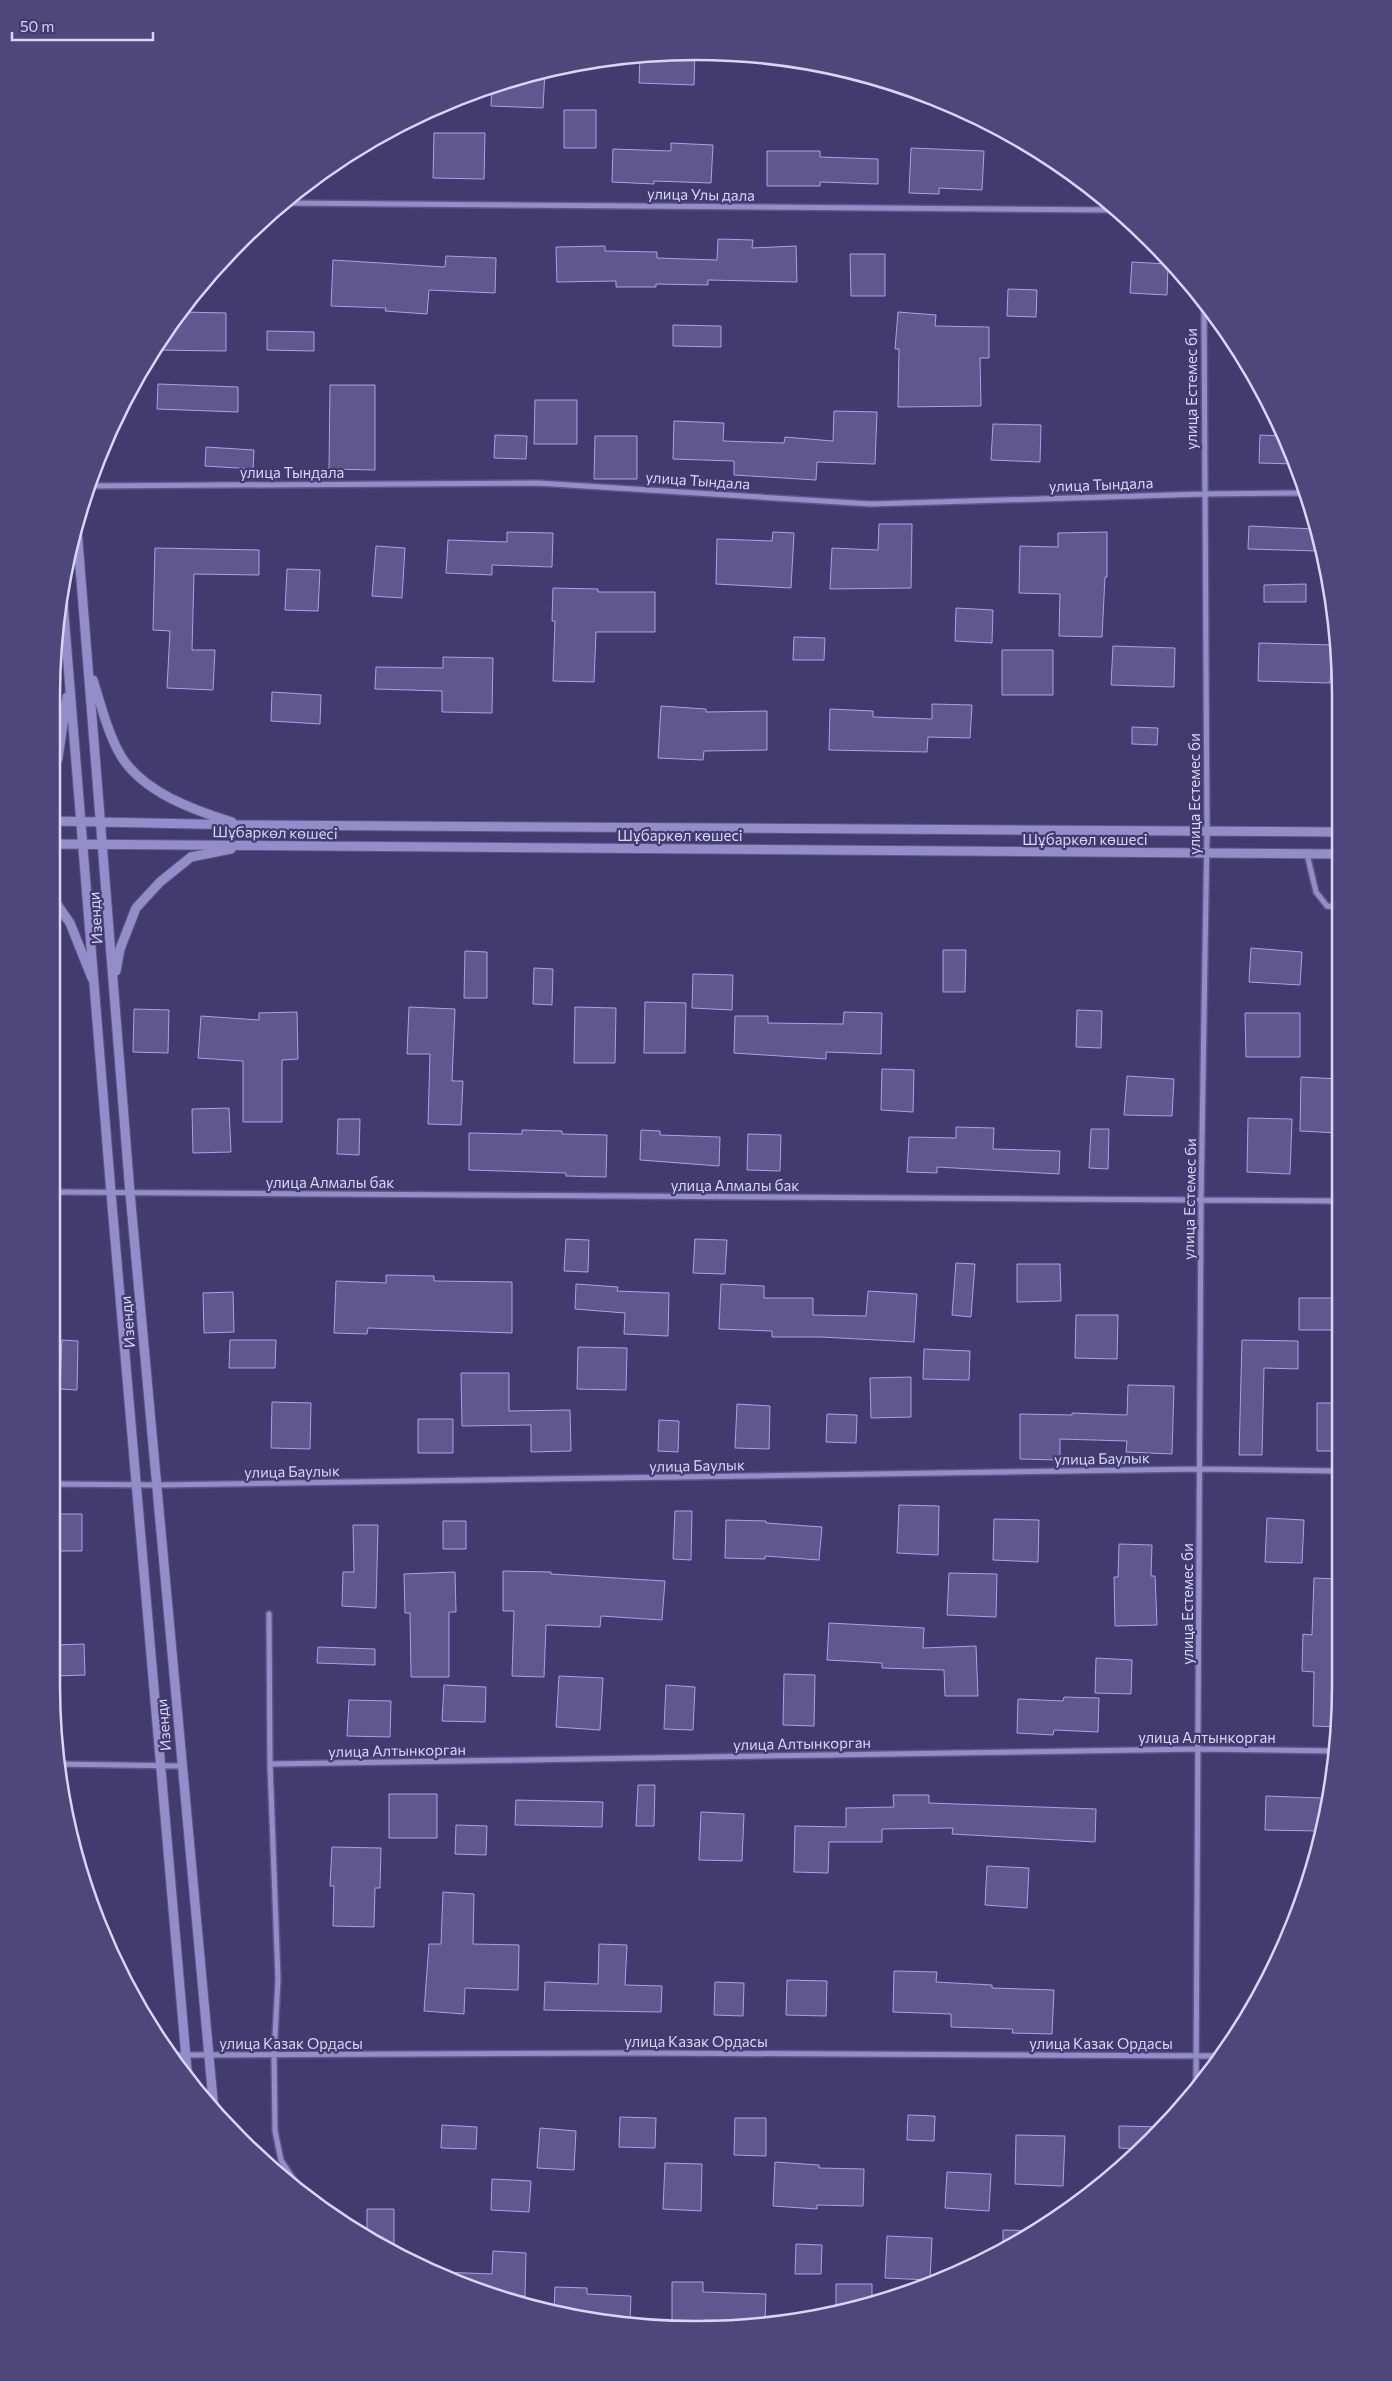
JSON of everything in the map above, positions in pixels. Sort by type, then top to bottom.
[{"type":"street","name":"улица Улы дала","points":[[295,203],[1105,210]]},
{"type":"street","name":"улица Естемес би","points":[[1196,2077],[1201,1200],[1207,854],[1203,494],[1204,313]]},
{"type":"street","name":"улица Тындала","points":[[96,486],[537,483],[870,504],[1203,494],[1299,494]]},
{"type":"street","name":"Изенди","points":[[79,543],[130,1193],[213,2098]]},
{"type":"street","name":"Изенди","points":[[64,619],[111,1193],[162,1765],[186,2065]]},
{"type":"street","points":[[88,664],[105,719],[122,757],[147,785],[206,814],[244,825]]},
{"type":"street","points":[[60,749],[64,730],[69,675]]},
{"type":"street","points":[[60,821],[81,822]]},
{"type":"street","name":"Шұбаркөл көшесі","points":[[81,822],[244,825],[1332,832]]},
{"type":"street","name":"Шұбаркөл көшесі","points":[[60,844],[1332,854]]},
{"type":"street","points":[[113,981],[120,949],[136,908],[160,882],[191,857],[246,846]]},
{"type":"street","points":[[1307,854],[1316,892],[1328,906],[1332,906]]},
{"type":"street","points":[[60,909],[70,923],[95,987]]},
{"type":"street","name":"улица Алмалы бак","points":[[60,1192],[1332,1201]]},
{"type":"street","name":"улица Баулык","points":[[60,1484],[157,1485],[1200,1469],[1332,1471]]},
{"type":"street","points":[[269,1614],[270,1764],[278,1979],[274,2055],[277,2141],[281,2160],[290,2174]]},
{"type":"street","name":"улица Алтынкорган","points":[[270,1764],[1199,1749],[1329,1751]]},
{"type":"street","points":[[65,1764],[181,1766]]},
{"type":"street","name":"улица Казак Ордасы","points":[[179,2055],[651,2053],[1212,2056]]},
{"type":"building","points":[[695,60],[694,85],[639,83],[640,62]]},
{"type":"building","points":[[545,79],[543,108],[491,106],[492,94]]},
{"type":"building","points":[[564,110],[596,110],[596,148],[564,148]]},
{"type":"building","points":[[434,133],[485,133],[484,179],[433,178]]},
{"type":"building","points":[[671,143],[713,145],[711,183],[654,181],[654,184],[612,182],[613,149],[671,151]]},
{"type":"building","points":[[911,148],[984,151],[982,190],[939,188],[939,194],[909,193]]},
{"type":"building","points":[[767,151],[820,151],[820,157],[878,159],[878,184],[820,182],[820,186],[767,186]]},
{"type":"building","points":[[718,239],[753,240],[752,248],[796,246],[797,282],[708,280],[708,285],[656,284],[656,287],[616,287],[616,281],[557,282],[556,247],[605,246],[605,251],[657,252],[657,258],[717,260]]},
{"type":"building","points":[[850,254],[885,254],[885,296],[851,296]]},
{"type":"building","points":[[446,256],[496,258],[495,293],[429,290],[427,314],[385,311],[386,308],[331,306],[333,260],[445,267]]},
{"type":"building","points":[[1132,262],[1162,264],[1168,270],[1167,295],[1130,293]]},
{"type":"building","points":[[1008,289],[1037,290],[1036,317],[1007,316]]},
{"type":"building","points":[[189,312],[226,313],[226,351],[163,350]]},
{"type":"building","points":[[898,312],[936,315],[935,326],[989,327],[989,358],[980,358],[981,406],[898,407],[899,349],[895,349]]},
{"type":"building","points":[[673,325],[721,326],[721,347],[673,346]]},
{"type":"building","points":[[267,331],[314,332],[314,351],[267,350]]},
{"type":"building","points":[[158,384],[238,387],[238,412],[157,409]]},
{"type":"building","points":[[330,385],[375,385],[375,470],[329,469]]},
{"type":"building","points":[[535,400],[577,400],[577,444],[534,444]]},
{"type":"building","points":[[834,411],[877,412],[875,464],[817,462],[816,480],[734,475],[734,461],[673,459],[674,421],[724,423],[723,441],[784,443],[785,437],[833,441]]},
{"type":"building","points":[[993,424],[1041,425],[1040,462],[991,460]]},
{"type":"building","points":[[495,435],[527,436],[526,459],[494,458]]},
{"type":"building","points":[[1260,435],[1276,436],[1288,464],[1259,463]]},
{"type":"building","points":[[595,436],[637,436],[637,479],[594,479]]},
{"type":"building","points":[[206,447],[254,450],[253,469],[205,466]]},
{"type":"building","points":[[879,524],[912,524],[911,588],[830,589],[832,548],[878,550]]},
{"type":"building","points":[[1249,526],[1309,529],[1315,551],[1248,549]]},
{"type":"building","points":[[507,532],[553,533],[552,567],[492,565],[492,575],[446,573],[448,540],[507,542]]},
{"type":"building","points":[[773,532],[794,533],[791,588],[716,584],[717,539],[772,541]]},
{"type":"building","points":[[1107,532],[1107,577],[1105,577],[1102,637],[1059,636],[1060,594],[1019,593],[1020,546],[1058,547],[1058,533]]},
{"type":"building","points":[[376,546],[405,548],[402,598],[372,596]]},
{"type":"building","points":[[155,548],[259,550],[259,575],[194,574],[192,650],[215,650],[213,690],[167,688],[170,631],[153,630]]},
{"type":"building","points":[[287,569],[320,570],[318,611],[285,610]]},
{"type":"building","points":[[1306,584],[1306,602],[1264,602],[1264,585]]},
{"type":"building","points":[[553,588],[598,589],[598,592],[655,592],[655,632],[596,632],[594,682],[553,681],[555,621],[552,621]]},
{"type":"building","points":[[956,608],[993,610],[992,643],[955,641]]},
{"type":"building","points":[[794,637],[825,638],[824,660],[793,660]]},
{"type":"building","points":[[1259,643],[1330,645],[1330,683],[1258,681]]},
{"type":"building","points":[[1113,646],[1175,648],[1174,687],[1111,685]]},
{"type":"building","points":[[1002,650],[1053,650],[1053,695],[1002,695]]},
{"type":"building","points":[[443,657],[493,658],[492,713],[442,712],[442,691],[375,689],[376,667],[443,668]]},
{"type":"building","points":[[272,692],[321,695],[320,724],[271,721]]},
{"type":"building","points":[[932,704],[972,705],[970,738],[928,737],[927,752],[829,750],[830,709],[873,711],[873,717],[932,719]]},
{"type":"building","points":[[661,706],[706,709],[706,712],[767,711],[767,750],[704,751],[703,760],[658,758]]},
{"type":"building","points":[[1132,727],[1158,728],[1157,745],[1132,744]]},
{"type":"building","points":[[1251,948],[1302,952],[1300,985],[1249,982]]},
{"type":"building","points":[[943,950],[966,950],[965,992],[943,992]]},
{"type":"building","points":[[465,951],[487,952],[487,998],[464,998]]},
{"type":"building","points":[[534,968],[553,969],[552,1005],[533,1004]]},
{"type":"building","points":[[693,974],[733,975],[732,1010],[692,1008]]},
{"type":"building","points":[[645,1002],[686,1003],[685,1053],[644,1053]]},
{"type":"building","points":[[409,1007],[455,1009],[452,1081],[463,1081],[461,1125],[428,1124],[430,1054],[407,1054]]},
{"type":"building","points":[[575,1007],[616,1008],[615,1063],[574,1063]]},
{"type":"building","points":[[134,1009],[169,1010],[168,1053],[133,1052]]},
{"type":"building","points":[[1077,1010],[1102,1011],[1101,1048],[1076,1047]]},
{"type":"building","points":[[297,1012],[298,1059],[282,1060],[282,1122],[243,1122],[243,1061],[198,1058],[201,1016],[259,1020],[259,1013]]},
{"type":"building","points":[[844,1012],[882,1013],[881,1054],[826,1052],[826,1059],[734,1053],[735,1016],[768,1016],[768,1023],[843,1024]]},
{"type":"building","points":[[1245,1013],[1300,1013],[1300,1057],[1246,1057]]},
{"type":"building","points":[[882,1069],[914,1070],[913,1112],[881,1110]]},
{"type":"building","points":[[1127,1076],[1174,1079],[1172,1116],[1124,1115]]},
{"type":"building","points":[[1301,1077],[1332,1079],[1332,1133],[1300,1131]]},
{"type":"building","points":[[229,1108],[231,1152],[193,1153],[192,1109]]},
{"type":"building","points":[[1248,1118],[1292,1119],[1290,1174],[1247,1172]]},
{"type":"building","points":[[338,1119],[360,1119],[359,1155],[337,1154]]},
{"type":"building","points":[[956,1127],[994,1128],[993,1149],[1060,1151],[1059,1174],[937,1167],[937,1173],[907,1172],[909,1137],[956,1138]]},
{"type":"building","points":[[1091,1129],[1109,1129],[1108,1169],[1089,1168]]},
{"type":"building","points":[[522,1130],[562,1131],[562,1134],[607,1135],[606,1177],[566,1176],[566,1173],[469,1170],[469,1133],[522,1134]]},
{"type":"building","points":[[641,1130],[660,1131],[660,1135],[720,1137],[719,1166],[640,1160]]},
{"type":"building","points":[[748,1134],[781,1135],[780,1171],[747,1170]]},
{"type":"building","points":[[566,1239],[589,1240],[588,1272],[564,1271]]},
{"type":"building","points":[[695,1239],[727,1240],[725,1274],[693,1273]]},
{"type":"building","points":[[956,1263],[975,1264],[971,1317],[952,1315]]},
{"type":"building","points":[[1017,1264],[1060,1264],[1061,1301],[1017,1302]]},
{"type":"building","points":[[386,1275],[434,1276],[434,1281],[512,1282],[512,1333],[368,1328],[367,1334],[334,1333],[336,1281],[386,1283]]},
{"type":"building","points":[[576,1284],[618,1287],[617,1291],[669,1293],[668,1336],[624,1334],[625,1313],[575,1309]]},
{"type":"building","points":[[721,1284],[764,1286],[764,1298],[813,1298],[813,1315],[866,1316],[868,1291],[917,1294],[914,1342],[821,1337],[772,1337],[772,1331],[719,1329]]},
{"type":"building","points":[[233,1292],[234,1332],[204,1333],[203,1293]]},
{"type":"building","points":[[1299,1298],[1332,1298],[1332,1330],[1299,1330]]},
{"type":"building","points":[[1076,1315],[1118,1315],[1117,1359],[1075,1358]]},
{"type":"building","points":[[62,1340],[78,1341],[77,1390],[60,1389]]},
{"type":"building","points":[[230,1340],[276,1340],[275,1368],[229,1368]]},
{"type":"building","points":[[1242,1340],[1298,1341],[1298,1369],[1264,1368],[1262,1455],[1239,1455]]},
{"type":"building","points":[[578,1347],[627,1348],[626,1390],[577,1389]]},
{"type":"building","points":[[924,1349],[970,1351],[969,1380],[923,1379]]},
{"type":"building","points":[[461,1373],[509,1373],[509,1411],[570,1410],[571,1451],[531,1452],[531,1425],[462,1426]]},
{"type":"building","points":[[911,1377],[911,1417],[871,1418],[870,1378]]},
{"type":"building","points":[[1128,1385],[1174,1386],[1172,1454],[1126,1452],[1127,1441],[1060,1439],[1060,1460],[1020,1459],[1020,1414],[1127,1415]]},
{"type":"building","points":[[272,1402],[311,1403],[310,1449],[271,1448]]},
{"type":"building","points":[[1317,1403],[1332,1403],[1332,1451],[1317,1451]]},
{"type":"building","points":[[737,1404],[770,1406],[769,1449],[735,1448]]},
{"type":"building","points":[[827,1414],[857,1415],[856,1443],[826,1442]]},
{"type":"building","points":[[418,1419],[453,1419],[453,1453],[418,1453]]},
{"type":"building","points":[[659,1420],[679,1421],[678,1452],[658,1451]]},
{"type":"building","points":[[899,1505],[939,1506],[938,1555],[897,1553]]},
{"type":"building","points":[[675,1511],[692,1511],[691,1560],[673,1559]]},
{"type":"building","points":[[60,1514],[82,1514],[82,1551],[60,1551]]},
{"type":"building","points":[[1267,1518],[1304,1520],[1302,1563],[1265,1562]]},
{"type":"building","points":[[994,1519],[1039,1520],[1038,1562],[993,1560]]},
{"type":"building","points":[[726,1520],[766,1521],[766,1523],[822,1527],[819,1560],[765,1556],[765,1559],[725,1558]]},
{"type":"building","points":[[443,1521],[466,1521],[466,1549],[443,1549]]},
{"type":"building","points":[[353,1525],[378,1525],[376,1608],[342,1606],[343,1572],[354,1572]]},
{"type":"building","points":[[1119,1544],[1152,1545],[1151,1576],[1155,1576],[1157,1625],[1115,1626],[1114,1577],[1118,1577]]},
{"type":"building","points":[[503,1571],[551,1572],[551,1574],[665,1581],[662,1620],[601,1616],[600,1627],[546,1625],[544,1677],[512,1676],[514,1611],[503,1611]]},
{"type":"building","points":[[455,1572],[456,1612],[449,1612],[449,1677],[411,1677],[410,1613],[405,1613],[404,1574]]},
{"type":"building","points":[[949,1573],[997,1574],[996,1617],[947,1615]]},
{"type":"building","points":[[1314,1578],[1332,1579],[1331,1727],[1313,1726],[1314,1672],[1302,1671],[1303,1634],[1312,1635]]},
{"type":"building","points":[[829,1623],[924,1628],[923,1648],[976,1646],[978,1696],[945,1696],[944,1670],[882,1668],[882,1663],[827,1660]]},
{"type":"building","points":[[84,1644],[85,1675],[60,1676],[60,1645]]},
{"type":"building","points":[[318,1647],[375,1649],[375,1665],[317,1663]]},
{"type":"building","points":[[1096,1658],[1132,1660],[1131,1694],[1095,1693]]},
{"type":"building","points":[[784,1674],[815,1675],[814,1726],[783,1725]]},
{"type":"building","points":[[559,1676],[603,1678],[600,1730],[556,1727]]},
{"type":"building","points":[[444,1685],[486,1687],[485,1722],[442,1721]]},
{"type":"building","points":[[666,1685],[695,1687],[693,1730],[664,1729]]},
{"type":"building","points":[[1064,1697],[1099,1698],[1098,1732],[1054,1730],[1053,1735],[1017,1733],[1018,1699],[1063,1701]]},
{"type":"building","points":[[349,1700],[391,1701],[390,1737],[347,1736]]},
{"type":"building","points":[[638,1785],[655,1785],[654,1826],[636,1826]]},
{"type":"building","points":[[389,1794],[437,1794],[437,1838],[389,1838]]},
{"type":"building","points":[[893,1795],[929,1795],[929,1803],[1096,1809],[1095,1842],[952,1834],[953,1828],[882,1829],[882,1842],[829,1842],[828,1873],[794,1872],[795,1826],[846,1827],[846,1808],[894,1807]]},
{"type":"building","points":[[1266,1796],[1322,1798],[1315,1831],[1265,1830]]},
{"type":"building","points":[[516,1800],[603,1802],[602,1827],[515,1825]]},
{"type":"building","points":[[701,1812],[744,1814],[742,1861],[699,1860]]},
{"type":"building","points":[[456,1825],[487,1826],[486,1855],[455,1854]]},
{"type":"building","points":[[332,1847],[381,1848],[380,1888],[375,1888],[374,1927],[333,1926],[334,1886],[330,1886]]},
{"type":"building","points":[[987,1866],[1029,1868],[1027,1908],[985,1905]]},
{"type":"building","points":[[443,1892],[474,1894],[473,1944],[519,1945],[518,1990],[465,1988],[464,2014],[424,2011],[429,1944],[441,1944]]},
{"type":"building","points":[[599,1944],[627,1945],[625,1985],[662,1986],[661,2012],[544,2010],[545,1982],[598,1984]]},
{"type":"building","points":[[894,1971],[937,1972],[936,1982],[992,1985],[992,1988],[1054,1990],[1052,2034],[1012,2033],[1013,2029],[951,2027],[951,2014],[893,2012]]},
{"type":"building","points":[[787,1980],[827,1981],[826,2016],[786,2015]]},
{"type":"building","points":[[715,1982],[744,1983],[743,2016],[714,2015]]},
{"type":"building","points":[[908,2115],[935,2116],[934,2141],[907,2140]]},
{"type":"building","points":[[620,2117],[656,2118],[655,2148],[619,2147]]},
{"type":"building","points":[[735,2118],[766,2118],[766,2156],[734,2155]]},
{"type":"building","points":[[442,2125],[477,2127],[476,2149],[441,2148]]},
{"type":"building","points":[[1119,2126],[1153,2127],[1131,2149],[1119,2148]]},
{"type":"building","points":[[540,2128],[576,2131],[574,2170],[537,2168]]},
{"type":"building","points":[[1016,2135],[1065,2136],[1063,2186],[1015,2184]]},
{"type":"building","points":[[775,2162],[819,2165],[819,2168],[864,2169],[863,2206],[817,2205],[817,2209],[773,2206]]},
{"type":"building","points":[[665,2163],[702,2164],[701,2211],[663,2209]]},
{"type":"building","points":[[947,2172],[991,2174],[989,2211],[945,2208]]},
{"type":"building","points":[[492,2179],[531,2181],[529,2212],[491,2210]]},
{"type":"building","points":[[367,2209],[394,2209],[394,2244],[367,2229]]},
{"type":"building","points":[[1003,2230],[1023,2231],[1014,2236],[1003,2242]]},
{"type":"building","points":[[887,2236],[932,2238],[930,2276],[921,2280],[885,2278]]},
{"type":"building","points":[[796,2244],[822,2245],[821,2274],[795,2274]]},
{"type":"building","points":[[493,2251],[526,2253],[525,2296],[492,2287],[452,2272],[492,2274]]},
{"type":"building","points":[[672,2282],[703,2282],[703,2292],[766,2294],[765,2317],[738,2320],[672,2320]]},
{"type":"building","points":[[836,2284],[872,2284],[872,2296],[836,2305]]},
{"type":"building","points":[[555,2287],[587,2288],[587,2294],[631,2296],[630,2318],[554,2305]]}]
